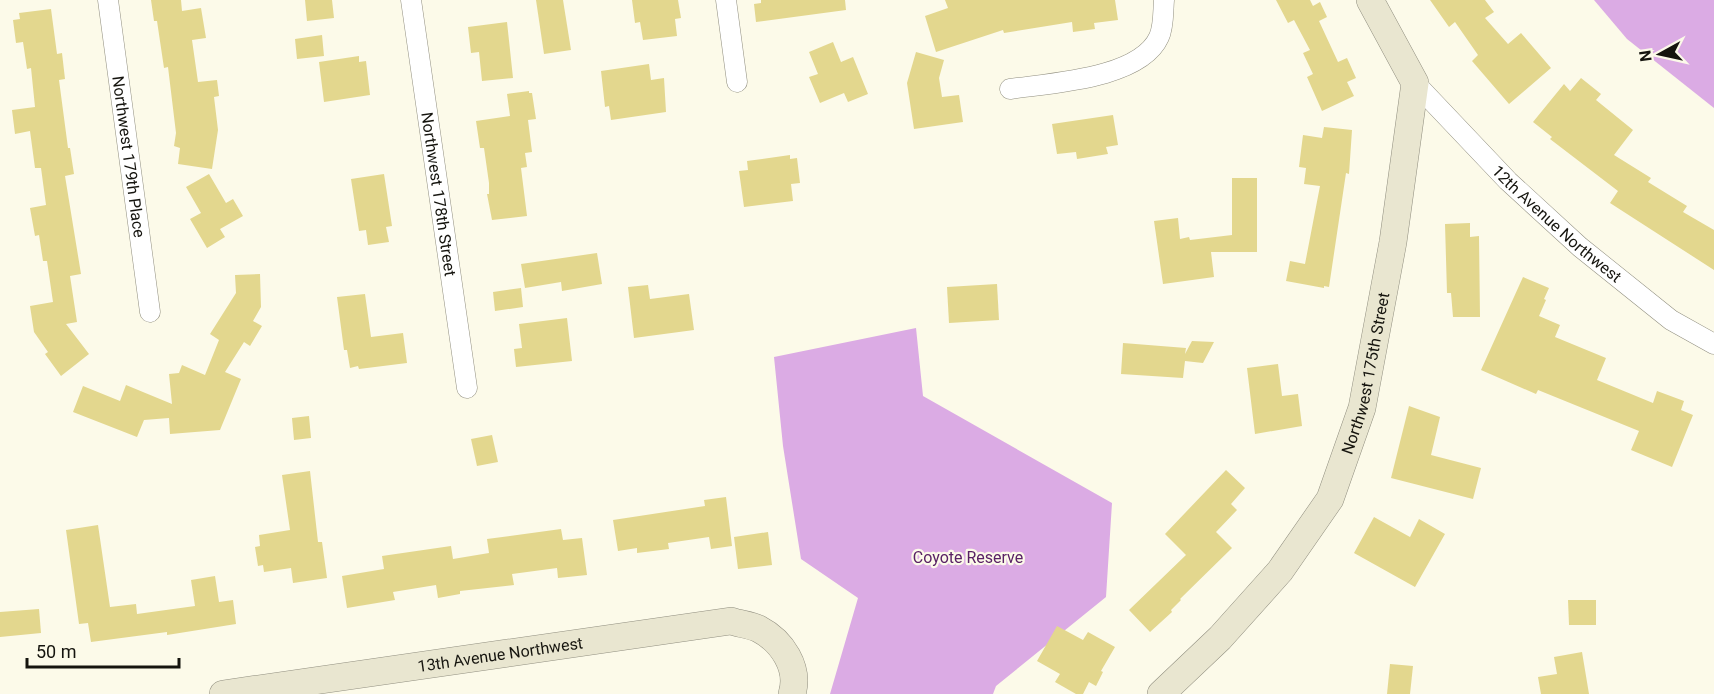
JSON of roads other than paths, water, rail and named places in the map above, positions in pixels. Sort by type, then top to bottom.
[{"type":"street","name":"Northwest 179th Place","points":[[108,0],[150,312]]},
{"type":"street","name":"Northwest 178th Street","points":[[411,0],[467,388]]},
{"type":"street","points":[[726,0],[737,82]]},
{"type":"street","points":[[1010,89],[1097,75],[1130,64],[1146,54],[1160,37],[1164,0]]},
{"type":"street","points":[[1370,0],[1415,83]]},
{"type":"street","name":"12th Avenue Northwest","points":[[1415,83],[1508,181],[1580,248],[1671,320],[1714,344]]},
{"type":"street","name":"Northwest 175th Street","points":[[1161,694],[1220,638],[1280,571],[1330,499],[1362,408],[1393,242],[1415,83]]},
{"type":"street","name":"13th Avenue Northwest","points":[[223,694],[731,621],[757,628],[775,639],[791,663],[796,683],[792,694]]},
{"type":"park label","name":"Coyote Reserve","points":[[968,557]]}]
